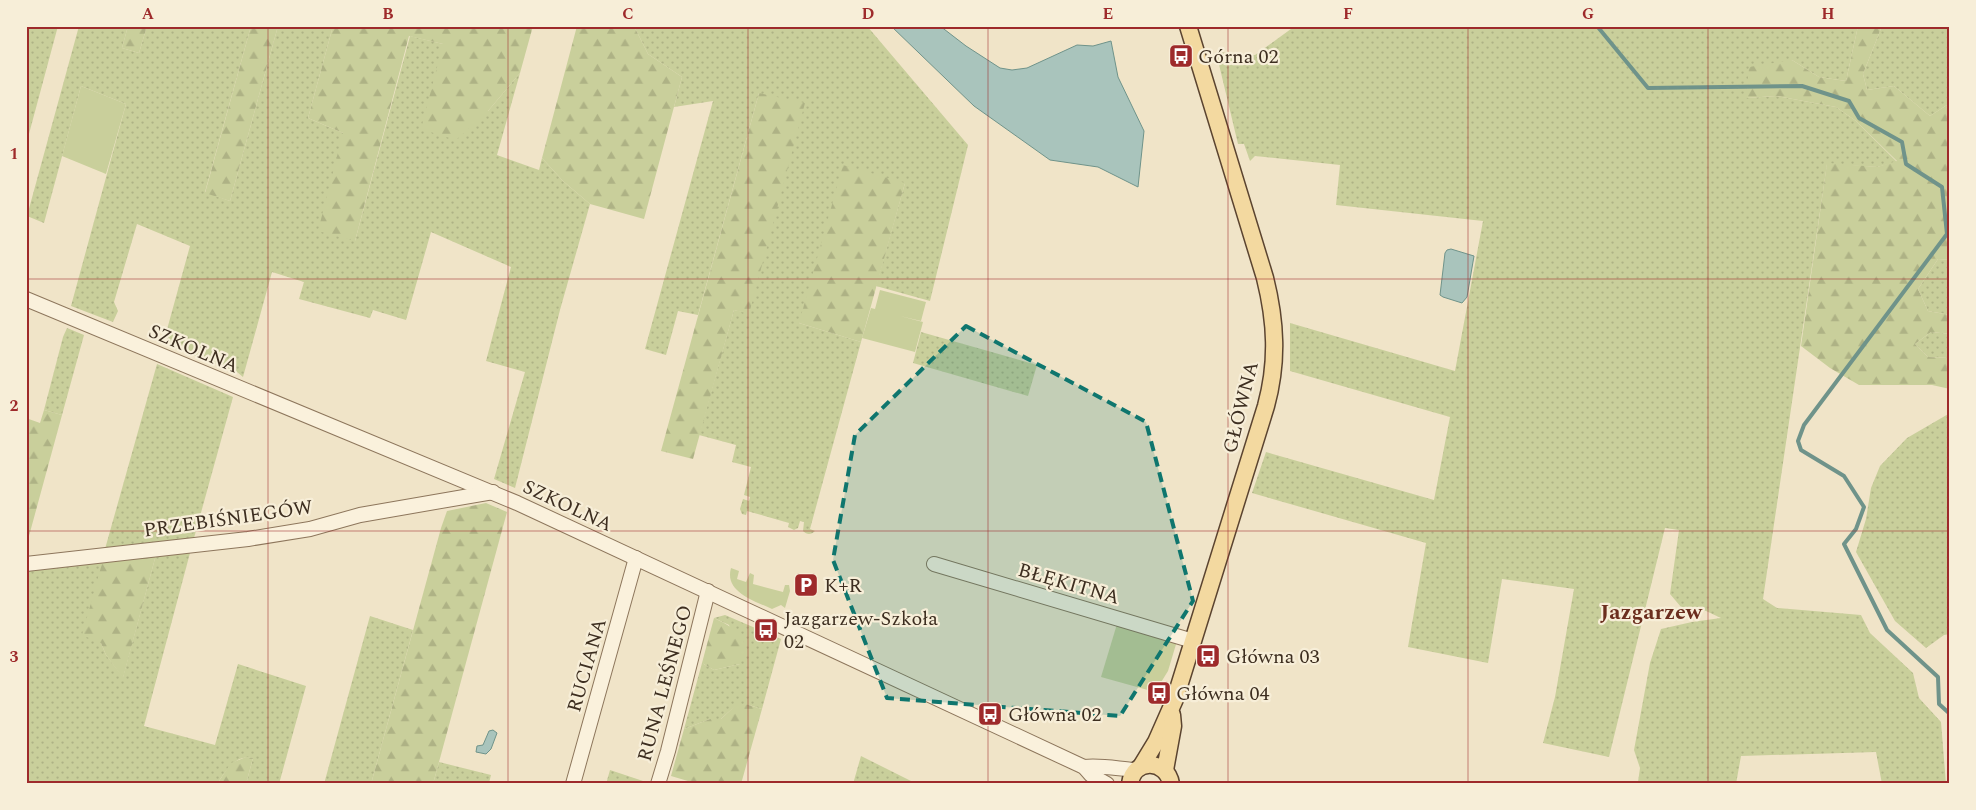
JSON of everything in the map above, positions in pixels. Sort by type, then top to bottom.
[{"type":"main road","name":"GŁÓWNA","points":[[1136,773],[1172,710],[1269,395],[1274,369],[1275,340],[1272,311],[1265,278],[1188,26]]},
{"type":"main road","name":"GŁÓWNA","points":[[1170,780],[1172,710]]},
{"type":"main road","points":[[1136,773],[1157,765],[1170,780]]},
{"type":"street","name":"SZKOLNA","points":[[26,299],[338,430],[493,492],[1084,767],[1091,775],[1108,784]]},
{"type":"street","name":"PRZEBIŚNIEGÓW","points":[[26,564],[248,539],[310,529],[360,515],[493,492]]},
{"type":"street","name":"RUCIANA","points":[[573,784],[636,558]]},
{"type":"street","name":"BŁĘKITNA","points":[[934,564],[1193,641]]},
{"type":"street","name":"RUNA LEŚNEGO","points":[[658,784],[708,591]]},
{"type":"street","name":"SZKOLNA","points":[[1084,767],[1096,766],[1136,773]]},
{"type":"highlighted area","points":[[966,326],[1146,422],[1193,601],[1120,716],[887,698],[833,560],[855,435]]},
{"type":"green space","points":[[26,26],[58,26],[26,145]]},
{"type":"green space","points":[[79,26],[128,26],[122,48],[139,53],[147,26],[251,26],[205,192],[230,201],[278,26],[333,26],[308,118],[343,133],[355,241],[410,36],[443,44],[488,111],[520,73],[497,155],[539,170],[542,158],[563,181],[590,204],[560,310],[515,488],[494,479],[525,372],[486,361],[511,267],[431,232],[406,320],[373,310],[370,318],[299,299],[304,282],[272,272],[243,377],[237,372],[163,344],[190,246],[137,224],[114,302],[118,311],[113,322],[71,306],[126,104],[81,86],[44,223],[27,216]]},
{"type":"green space","points":[[128,26],[147,26],[139,53],[122,48]]},
{"type":"green space","points":[[251,26],[278,26],[230,201],[205,193]]},
{"type":"green space","points":[[333,26],[533,26],[520,73],[488,111],[456,140],[421,129],[443,44],[409,36],[355,241],[318,231],[343,133],[308,118]]},
{"type":"green space","points":[[577,26],[634,26],[648,54],[682,77],[644,219],[590,204],[563,181],[542,158]]},
{"type":"green space","points":[[634,26],[867,26],[968,145],[930,301],[876,286],[905,183],[799,323],[861,342],[810,529],[815,531],[810,534],[803,531],[804,522],[800,521],[798,528],[794,530],[788,527],[789,523],[747,511],[746,515],[742,514],[740,509],[743,499],[749,501],[750,497],[744,495],[751,467],[732,462],[736,445],[699,435],[734,310],[749,313],[759,93],[698,315],[678,311],[666,355],[645,349],[713,101],[674,107],[682,77],[648,54]]},
{"type":"green space","points":[[1295,26],[1858,26],[1846,81],[1819,77],[1792,60],[1747,98],[1776,96],[1836,107],[1856,121],[1897,162],[1877,167],[1827,164],[1763,599],[1777,608],[1861,615],[1870,633],[1913,673],[1919,698],[1941,722],[1946,784],[1882,784],[1876,752],[1741,756],[1736,784],[1648,784],[1638,782],[1640,768],[1634,750],[1650,663],[1661,629],[1721,618],[1706,611],[1681,607],[1670,594],[1679,530],[1665,528],[1609,757],[1543,743],[1555,697],[1574,589],[1502,579],[1488,663],[1408,647],[1426,543],[1252,493],[1266,452],[1434,500],[1450,417],[1290,371],[1290,323],[1455,371],[1483,221],[1336,205],[1340,165],[1255,156],[1250,161],[1244,144],[1238,144],[1216,52],[1255,55]]},
{"type":"green space","points":[[1858,26],[1882,26],[1863,74],[1867,90],[1894,86],[1930,116],[1950,103],[1948,163],[1950,169],[1950,260],[1938,259],[1918,289],[1928,311],[1950,315],[1950,334],[1931,332],[1915,344],[1928,357],[1950,358],[1950,389],[1932,385],[1859,385],[1830,368],[1801,346],[1827,163],[1877,167],[1897,161],[1856,121],[1836,107],[1776,96],[1746,98],[1749,67],[1792,60],[1819,77],[1846,81]]},
{"type":"green space","points":[[1882,26],[1950,26],[1950,103],[1930,116],[1894,86],[1867,90],[1863,74]]},
{"type":"green space","points":[[81,86],[126,104],[106,174],[62,156]]},
{"type":"green space","points":[[759,93],[805,103],[749,314],[734,310],[693,459],[661,451]]},
{"type":"green space","points":[[843,165],[905,183],[861,342],[799,323]]},
{"type":"green space","points":[[1938,259],[1950,260],[1950,315],[1928,311],[1918,289]]},
{"type":"green space","points":[[880,290],[926,302],[921,321],[900,316],[923,322],[915,352],[862,338],[871,308],[875,309]]},
{"type":"green space","points":[[67,328],[84,335],[62,415],[44,410]]},
{"type":"green space","points":[[921,332],[1037,365],[1028,396],[913,363]]},
{"type":"green space","points":[[1931,332],[1950,334],[1950,358],[1928,357],[1915,344]]},
{"type":"green space","points":[[157,364],[233,397],[194,538],[105,549]]},
{"type":"green space","points":[[44,410],[62,415],[26,547],[26,418],[40,423]]},
{"type":"green space","points":[[1950,413],[1950,634],[1944,635],[1926,648],[1895,621],[1856,552],[1866,519],[1871,488],[1880,466],[1907,438]]},
{"type":"green space","points":[[486,503],[507,512],[433,784],[371,784],[447,511]]},
{"type":"green space","points":[[157,551],[190,553],[144,726],[215,745],[238,664],[306,686],[279,784],[246,784],[253,758],[247,757],[236,761],[217,784],[26,784],[26,567],[103,560],[101,643],[106,655],[123,677]]},
{"type":"green space","points":[[157,551],[123,678],[106,655],[101,643],[82,635],[103,560]]},
{"type":"green space","points":[[731,568],[739,571],[737,579],[746,582],[750,573],[754,575],[753,584],[783,592],[785,585],[789,585],[790,591],[785,608],[781,605],[772,609],[742,595],[732,583],[730,576]]},
{"type":"green space","points":[[725,615],[781,639],[762,709],[749,705],[740,705],[721,719],[710,719],[684,729],[702,663],[714,670],[740,664],[729,625],[714,618]]},
{"type":"green space","points":[[370,616],[413,630],[371,784],[324,784]]},
{"type":"green space","points":[[714,618],[734,630],[744,643],[747,649],[740,664],[714,670],[702,663]]},
{"type":"green space","points":[[1117,624],[1177,641],[1168,671],[1155,692],[1101,677]]},
{"type":"green space","points":[[745,704],[762,709],[741,784],[698,784],[671,776],[684,729],[710,719],[721,719],[736,705]]},
{"type":"green space","points":[[861,756],[917,784],[853,784]]},
{"type":"green space","points":[[246,757],[253,758],[246,784],[217,784],[231,763]]},
{"type":"green space","points":[[439,762],[491,775],[489,783],[493,784],[433,784]]},
{"type":"green space","points":[[610,770],[646,782],[646,784],[606,784]]},
{"type":"water","points":[[891,26],[940,26],[1000,68],[1012,70],[1027,68],[1077,45],[1093,46],[1111,41],[1118,77],[1144,131],[1138,187],[1098,167],[1050,160],[974,106]]},
{"type":"water","points":[[1451,249],[1474,256],[1467,297],[1462,303],[1440,295],[1445,253]]},
{"type":"water","points":[[493,730],[497,733],[491,749],[486,754],[476,752],[477,746],[483,745],[489,731]]},
{"type":"waterway","points":[[1597,26],[1648,88],[1802,86],[1849,101],[1859,118],[1902,142],[1906,164],[1942,187],[1947,234],[1804,425],[1798,441],[1801,450],[1844,476],[1864,507],[1856,529],[1844,544],[1887,630],[1938,677],[1939,704],[1950,714]]},
{"type":"place","name":"Górna 02","points":[[1181,56]]},
{"type":"place","name":"K+R","points":[[806,585]]},
{"type":"place","name":"Jazgarzew-Szkoła 02","points":[[766,630]]},
{"type":"place","name":"Główna 03","points":[[1208,656]]},
{"type":"place","name":"Główna 04","points":[[1159,693]]},
{"type":"place","name":"Główna 02","points":[[990,714]]},
{"type":"district","name":"Jazgarzew","points":[[1651,611]]}]
